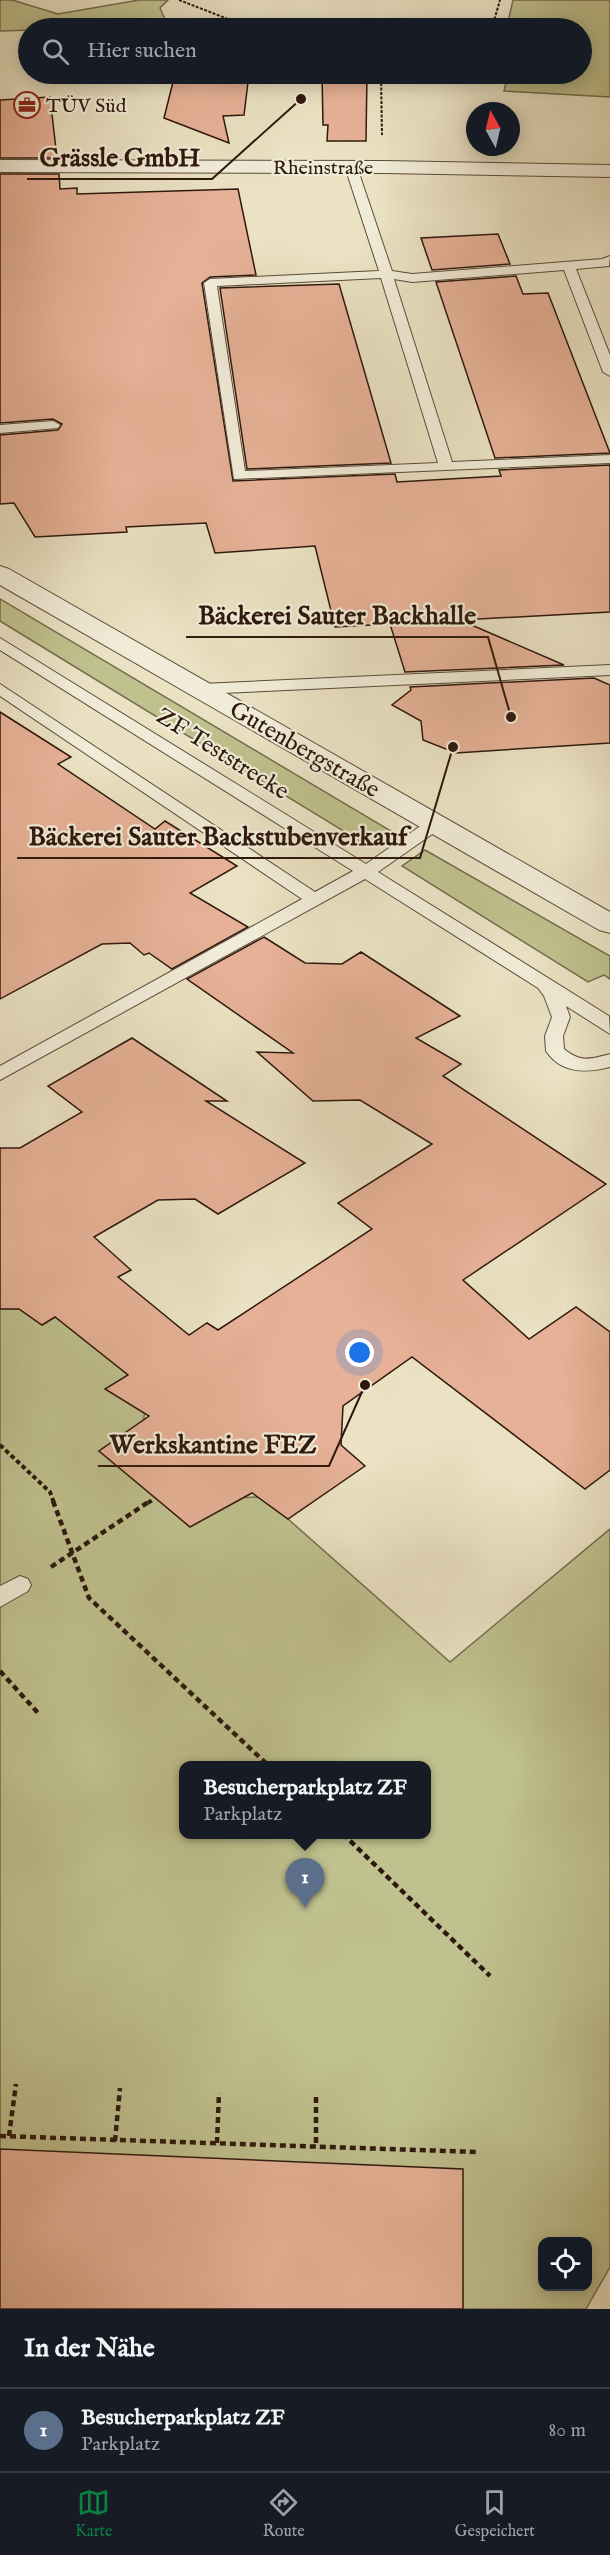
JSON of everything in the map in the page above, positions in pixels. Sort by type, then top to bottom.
[{"type":"street","name":"Rheinstraße","points":[[0,166],[351,167],[610,171]]},
{"type":"street","name":"Gutenbergstraße","points":[[0,574],[610,924]]},
{"type":"lane","points":[[351,167],[387,274],[446,466]]},
{"type":"lane","points":[[610,260],[605,263],[412,278],[387,274],[210,283],[239,476],[610,459]]},
{"type":"lane","points":[[569,266],[610,372]]},
{"type":"lane","points":[[0,429],[52,425]]},
{"type":"lane","name":"ZF Teststrecke","points":[[0,643],[602,1020],[610,1028]]},
{"type":"lane","points":[[201,689],[606,671]]},
{"type":"lane","points":[[0,689],[313,899]]},
{"type":"lane","points":[[0,1074],[364,872],[435,824]]},
{"type":"lane","name":"ZF Teststrecke","points":[[540,983],[552,993],[561,1017],[554,1036],[555,1051],[570,1064],[593,1066],[610,1060]]},
{"type":"lane","points":[[0,1598],[20,1585]]},
{"type":"path","points":[[178,0],[225,18]]},
{"type":"path","points":[[495,18],[501,0]]},
{"type":"path","points":[[381,84],[382,145]]},
{"type":"path","points":[[0,1445],[50,1492],[89,1598],[264,1761]]},
{"type":"path","points":[[20,1585],[73,1554],[152,1500]]},
{"type":"path","points":[[0,1671],[38,1713]]},
{"type":"path","points":[[348,1839],[490,1976]]},
{"type":"path","points":[[9,2136],[16,2084]]},
{"type":"path","points":[[115,2140],[120,2088]]},
{"type":"path","points":[[217,2143],[219,2093]]},
{"type":"path","points":[[315,2146],[316,2097]]},
{"type":"path","points":[[0,2136],[477,2152]]},
{"type":"green space","points":[[0,0],[12,0],[58,14],[139,0],[168,0],[160,8],[164,18],[18,18],[18,30],[0,31]]},
{"type":"green space","points":[[513,0],[610,0],[610,97],[504,91],[506,84],[592,84],[592,18],[509,18]]},
{"type":"green space","points":[[0,599],[396,834],[385,843],[368,846],[0,621]]},
{"type":"green space","points":[[425,850],[610,956],[610,979],[604,975],[588,982],[402,866]]},
{"type":"green space","points":[[71,1307],[133,1357],[146,1402],[141,1440],[116,1455],[106,1446],[99,1451],[209,1499],[259,1497],[288,1519],[450,1662],[610,1529],[610,2267],[586,2309],[0,2309],[0,1309],[19,1309],[42,1325]]},
{"type":"building","points":[[172,84],[248,84],[244,115],[223,116],[229,143],[164,118]]},
{"type":"building","points":[[322,84],[367,84],[366,141],[327,141],[328,125],[323,125]]},
{"type":"building","points":[[50,97],[57,158],[0,158],[0,100]]},
{"type":"building","points":[[0,174],[59,174],[60,189],[77,188],[77,194],[238,189],[256,275],[210,277],[202,283],[233,481],[395,474],[397,482],[501,476],[499,470],[610,465],[610,612],[460,620],[564,665],[405,672],[390,624],[335,627],[315,546],[215,553],[206,523],[126,527],[127,532],[35,537],[14,503],[0,504],[0,435],[58,430],[62,424],[53,419],[0,423]]},
{"type":"building","points":[[498,234],[510,264],[432,270],[421,238]]},
{"type":"building","points":[[516,276],[523,294],[548,293],[610,453],[495,458],[436,282]]},
{"type":"building","points":[[339,284],[391,463],[247,469],[220,288]]},
{"type":"building","points":[[594,678],[610,685],[610,743],[456,753],[423,740],[421,721],[392,705],[411,690],[410,687]]},
{"type":"building","points":[[0,712],[71,757],[58,764],[155,829],[165,821],[237,866],[190,893],[248,927],[172,969],[149,953],[144,955],[130,943],[102,944],[0,999]]},
{"type":"building","points":[[264,937],[305,963],[342,964],[361,952],[460,1016],[416,1038],[461,1064],[443,1076],[606,1184],[463,1280],[529,1339],[576,1307],[610,1332],[610,1470],[585,1489],[412,1357],[343,1406],[341,1445],[365,1466],[288,1519],[252,1493],[190,1527],[99,1451],[149,1416],[105,1389],[128,1375],[55,1317],[42,1325],[19,1309],[0,1309],[0,1148],[20,1148],[82,1112],[48,1086],[132,1038],[227,1101],[206,1101],[305,1163],[218,1214],[195,1199],[158,1200],[94,1237],[131,1270],[118,1277],[189,1335],[207,1323],[218,1330],[372,1229],[338,1203],[432,1144],[360,1100],[313,1101],[257,1052],[293,1053],[187,979]]},
{"type":"building","points":[[0,2149],[463,2169],[463,2309],[0,2309]]},
{"type":"place","name":"Grässle GmbH","points":[[301,99]]},
{"type":"place","name":"TÜV Süd","points":[[27,105]]},
{"type":"place","name":"Bäckerei Sauter Backhalle","points":[[511,717]]},
{"type":"place","name":"Bäckerei Sauter Backstubenverkauf","points":[[453,747]]},
{"type":"place","name":"Werkskantine FEZ","points":[[365,1385]]},
{"type":"place","name":"Besucherparkplatz ZF","points":[[305,1908]]}]
